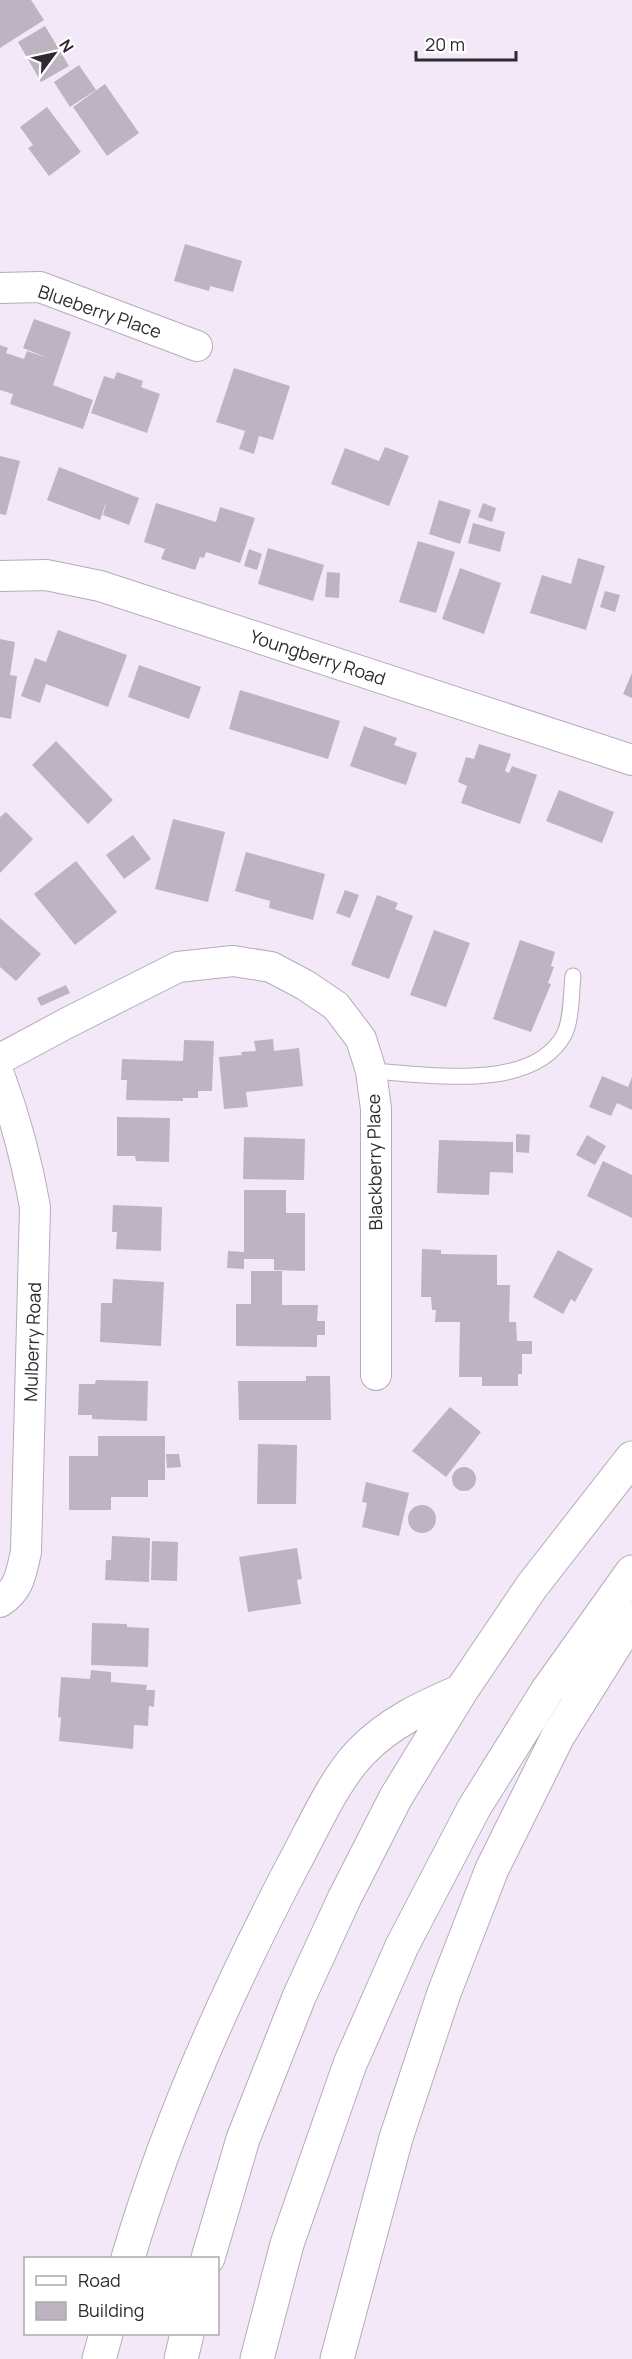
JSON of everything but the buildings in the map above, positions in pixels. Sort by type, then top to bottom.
[{"type":"highway","points":[[209,2257],[243,2139],[299,1997],[344,1899],[396,1797],[461,1691],[532,1586],[632,1458]]},
{"type":"highway","points":[[257,2359],[287,2244],[350,2064],[402,1946],[474,1808],[548,1691],[632,1572]]},
{"type":"highway","points":[[337,2359],[396,2138],[444,1993],[492,1869],[558,1736],[632,1618]]},
{"type":"highway","points":[[129,2257],[190,2079],[265,1918],[324,1807],[360,1754],[389,1726],[421,1708],[461,1691]]},
{"type":"highway","points":[[99,2359],[106,2335]]},
{"type":"highway","points":[[181,2359],[188,2335]]},
{"type":"street","name":"Blueberry Place","points":[[0,288],[40,287],[197,346]]},
{"type":"street","name":"Youngberry Road","points":[[0,576],[46,576],[100,586],[632,760]]},
{"type":"street","name":"Blackberry Place","points":[[0,1059],[178,967],[233,961],[271,967],[305,985],[336,1006],[361,1039],[371,1071],[376,1109],[376,1375]]},
{"type":"street","name":"Mulberry Road","points":[[0,1077],[27,1161],[35,1207],[26,1551],[19,1584],[8,1597],[0,1602]]},
{"type":"lane","points":[[371,1071],[474,1076],[505,1072],[534,1064],[553,1049],[565,1033],[573,976]]}]
